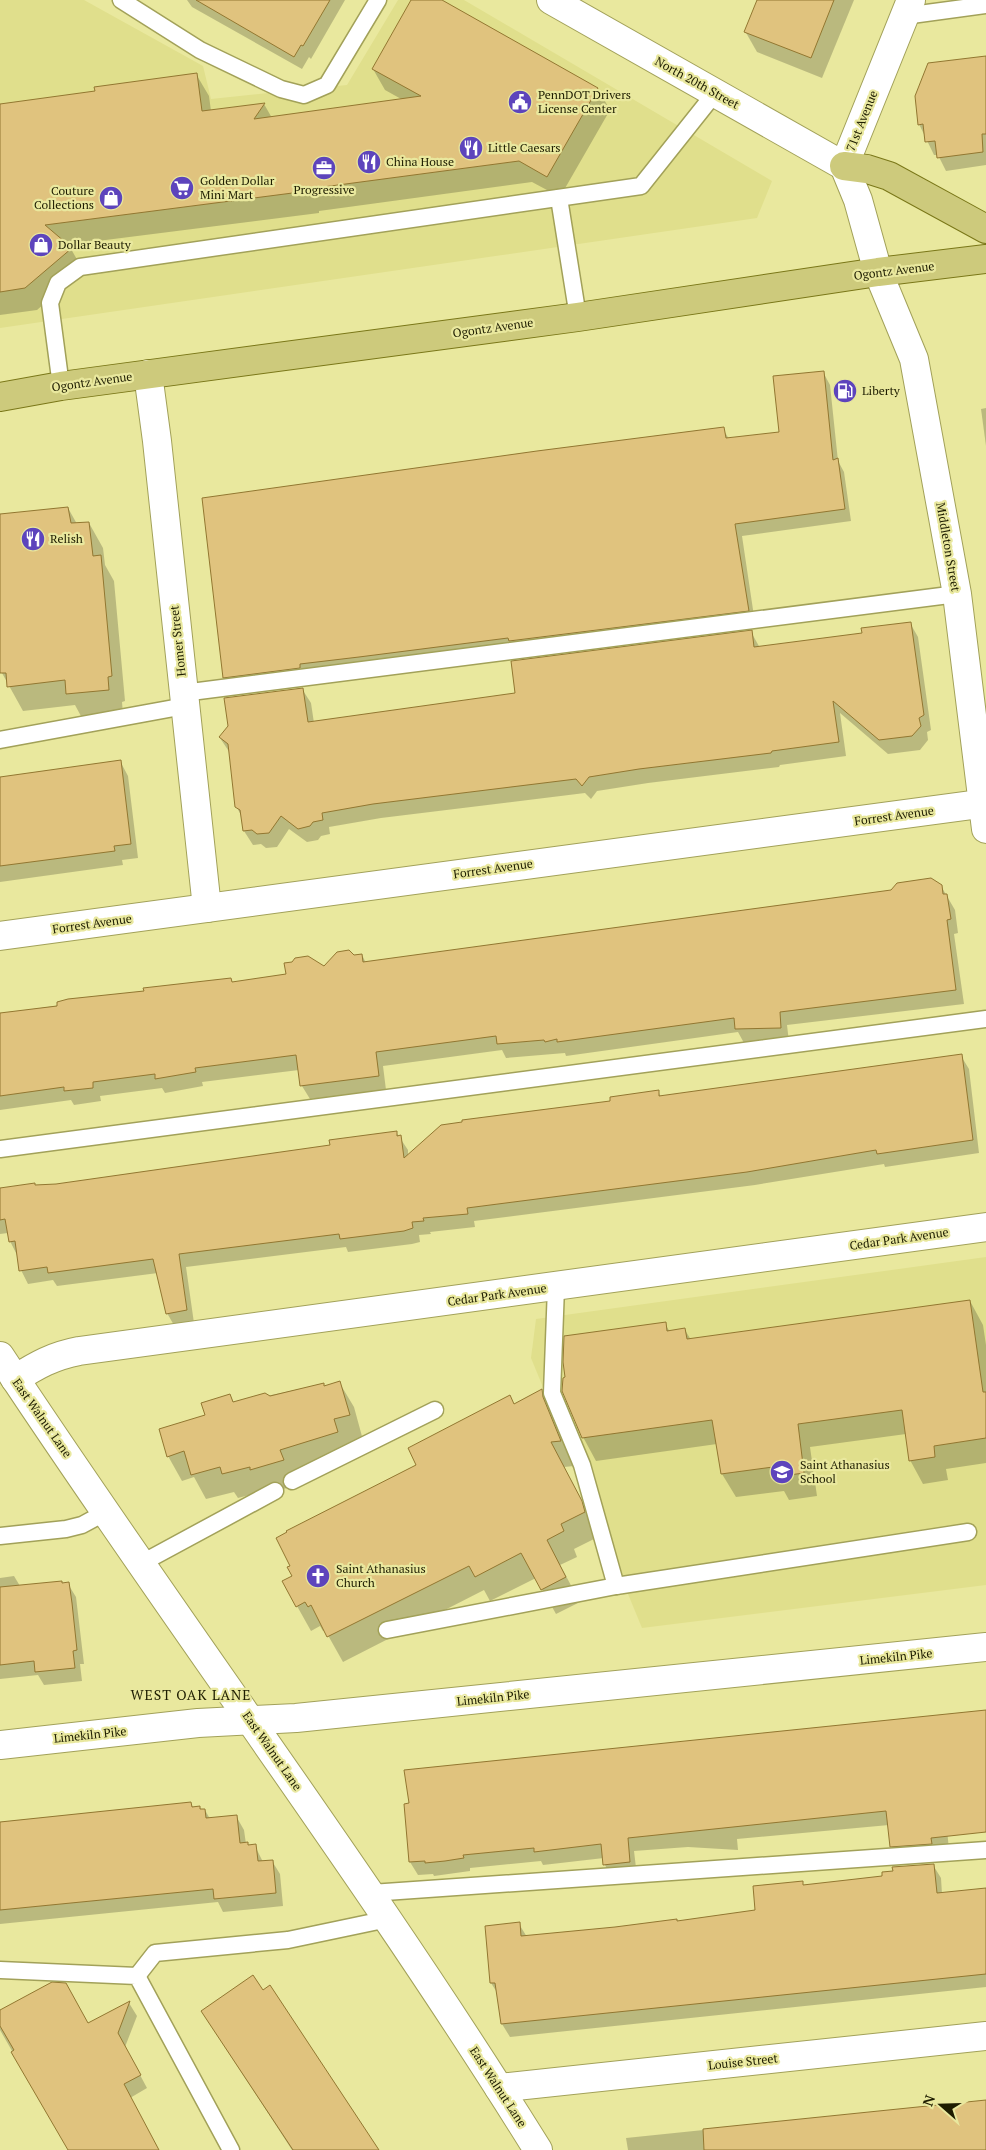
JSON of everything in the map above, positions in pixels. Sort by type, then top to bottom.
[{"type":"main road","points":[[844,166],[867,169],[889,176],[986,229]]},
{"type":"main road","name":"Ogontz Avenue","points":[[0,397],[61,386],[578,317],[878,272],[986,260]]},
{"type":"street","name":"North 20th Street","points":[[551,0],[844,166]]},
{"type":"street","name":"71st Avenue","points":[[878,272],[858,200],[844,166],[908,8]]},
{"type":"street","name":"Middleton Street","points":[[878,272],[914,359],[957,594],[985,812]]},
{"type":"street","name":"Homer Street","points":[[148,374],[207,908]]},
{"type":"street","name":"Forrest Avenue","points":[[0,936],[207,908],[985,812]]},
{"type":"street","name":"Cedar Park Avenue","points":[[15,1379],[40,1363],[58,1355],[79,1351],[986,1227]]},
{"type":"street","name":"East Walnut Lane","points":[[0,1356],[140,1564],[371,1893],[538,2150]]},
{"type":"street","name":"Limekiln Pike","points":[[0,1745],[249,1719],[296,1718],[986,1648]]},
{"type":"street","name":"Louise Street","points":[[499,2088],[986,2036]]},
{"type":"lane","points":[[121,0],[200,50],[281,88],[304,95],[327,85],[378,0]]},
{"type":"lane","points":[[908,8],[986,5]]},
{"type":"lane","points":[[61,386],[50,303],[58,283],[80,267],[641,186],[715,93]]},
{"type":"lane","points":[[559,198],[578,317]]},
{"type":"lane","points":[[0,740],[184,699],[957,594]]},
{"type":"lane","points":[[0,1148],[986,1019]]},
{"type":"lane","points":[[556,1287],[552,1393],[582,1465],[616,1586]]},
{"type":"lane","points":[[292,1481],[434,1410]]},
{"type":"lane","points":[[140,1564],[275,1491]]},
{"type":"lane","points":[[0,1536],[66,1529],[82,1525],[106,1512]]},
{"type":"lane","points":[[386,1630],[616,1586],[968,1532]]},
{"type":"lane","points":[[371,1893],[986,1850]]},
{"type":"lane","points":[[137,1976],[156,1953],[288,1940],[388,1919]]},
{"type":"lane","points":[[0,1970],[137,1976]]},
{"type":"lane","points":[[137,1976],[231,2150]]},
{"type":"shaded area","points":[[0,0],[84,0],[203,66],[211,99],[347,85],[398,0],[464,0],[772,181],[757,218],[0,328]]},
{"type":"shaded area","name":"Saint Athanasius School","points":[[986,1257],[986,1585],[642,1628],[531,1358],[536,1319]]},
{"type":"building","points":[[196,0],[330,0],[303,46],[301,45],[294,57]]},
{"type":"building","points":[[411,0],[442,0],[598,88],[547,177],[519,161],[45,225],[72,248],[25,288],[0,292],[0,104],[95,91],[94,87],[197,73],[202,111],[265,103],[254,119],[421,96],[372,69]]},
{"type":"building","points":[[757,0],[834,0],[811,58],[744,32]]},
{"type":"building","points":[[986,56],[986,134],[982,134],[983,152],[937,158],[935,141],[925,142],[923,124],[918,125],[915,96],[928,63]]},
{"type":"building","points":[[824,371],[833,460],[838,458],[845,509],[735,524],[749,611],[509,641],[508,638],[300,664],[300,668],[223,678],[202,498],[724,427],[726,438],[779,432],[773,376]]},
{"type":"building","points":[[68,507],[71,523],[89,522],[93,556],[101,555],[112,676],[108,677],[109,690],[66,694],[65,680],[7,687],[6,673],[0,673],[0,514]]},
{"type":"building","points":[[911,622],[924,715],[919,718],[921,726],[912,736],[879,740],[833,701],[839,742],[589,777],[582,786],[576,779],[373,804],[322,813],[323,820],[313,822],[310,826],[298,829],[281,816],[269,833],[257,834],[252,830],[243,831],[240,810],[235,807],[228,744],[219,737],[228,726],[224,698],[303,688],[308,722],[515,693],[511,661],[752,630],[754,647],[862,633],[861,628]]},
{"type":"building","points":[[121,760],[131,844],[114,846],[115,851],[0,866],[0,777]]},
{"type":"building","points":[[931,878],[942,885],[943,894],[947,894],[951,919],[947,920],[956,990],[780,1012],[781,1028],[735,1029],[734,1018],[557,1042],[557,1039],[545,1042],[544,1040],[497,1044],[496,1036],[376,1052],[379,1076],[300,1086],[296,1055],[195,1068],[196,1072],[155,1079],[155,1074],[93,1082],[93,1088],[64,1091],[64,1087],[0,1096],[0,1013],[57,1006],[57,1002],[68,999],[144,991],[143,988],[231,978],[232,982],[286,974],[284,963],[292,962],[295,958],[308,956],[324,966],[337,952],[349,950],[354,955],[362,954],[363,962],[891,890],[897,883]]},
{"type":"building","points":[[962,1054],[973,1140],[877,1154],[876,1150],[747,1172],[467,1208],[468,1214],[423,1218],[424,1221],[412,1222],[413,1228],[404,1231],[340,1239],[339,1234],[179,1254],[187,1310],[166,1314],[153,1259],[48,1273],[47,1267],[19,1271],[15,1241],[9,1242],[5,1219],[0,1220],[0,1188],[35,1183],[35,1185],[56,1184],[330,1145],[329,1140],[397,1131],[397,1136],[401,1135],[404,1158],[441,1125],[462,1122],[462,1120],[610,1101],[610,1097],[659,1090],[659,1096]]},
{"type":"building","points":[[970,1300],[983,1392],[986,1392],[986,1438],[934,1446],[935,1457],[909,1461],[902,1410],[798,1424],[804,1473],[774,1477],[773,1467],[721,1474],[712,1420],[582,1438],[562,1391],[563,1378],[565,1377],[563,1362],[564,1336],[666,1322],[667,1331],[685,1328],[687,1339]]},
{"type":"building","points":[[340,1381],[350,1415],[334,1419],[338,1432],[280,1450],[284,1460],[250,1470],[250,1467],[222,1474],[220,1467],[191,1475],[184,1451],[167,1457],[159,1429],[205,1415],[201,1403],[230,1394],[233,1402],[265,1393],[270,1396],[324,1383],[324,1386]]},
{"type":"building","points":[[542,1389],[543,1397],[561,1441],[551,1442],[582,1501],[585,1512],[561,1524],[564,1531],[547,1540],[566,1577],[541,1590],[521,1553],[475,1577],[469,1566],[327,1637],[311,1605],[308,1607],[305,1602],[296,1607],[282,1581],[292,1576],[287,1567],[290,1566],[276,1538],[286,1531],[416,1465],[408,1448],[510,1395],[514,1404]]},
{"type":"building","points":[[62,1581],[62,1583],[69,1582],[77,1650],[73,1651],[75,1668],[35,1672],[34,1661],[0,1665],[0,1587]]},
{"type":"building","points":[[986,1710],[986,1832],[931,1838],[932,1844],[890,1847],[886,1811],[628,1838],[630,1862],[603,1865],[601,1844],[534,1852],[534,1848],[463,1855],[464,1858],[425,1863],[425,1861],[409,1862],[404,1804],[409,1803],[404,1770]]},
{"type":"building","points":[[191,1802],[192,1807],[200,1806],[200,1809],[205,1809],[206,1818],[237,1815],[240,1843],[256,1844],[258,1861],[273,1860],[276,1893],[214,1899],[213,1889],[0,1910],[0,1822]]},
{"type":"building","points":[[934,1864],[937,1893],[986,1888],[986,1974],[501,2024],[495,1983],[490,1983],[485,1926],[520,1922],[521,1936],[677,1919],[677,1921],[755,1910],[753,1886],[803,1881],[803,1885],[882,1876],[882,1872],[893,1871],[892,1867]]},
{"type":"building","points":[[253,1975],[263,1990],[270,1985],[379,2150],[293,2150],[201,2011]]},
{"type":"building","points":[[52,1982],[66,1983],[88,2023],[130,2001],[118,2033],[141,2075],[124,2084],[159,2150],[68,2150],[11,2052],[14,2050],[0,2026],[0,2010]]},
{"type":"building","points":[[986,2100],[986,2150],[704,2150],[703,2129]]},
{"type":"place","name":"PennDOT Drivers License Center","points":[[520,102]]},
{"type":"place","name":"Little Caesars","points":[[471,148]]},
{"type":"place","name":"China House","points":[[369,162]]},
{"type":"place","name":"Progressive","points":[[324,168]]},
{"type":"place","name":"Golden Dollar Mini Mart","points":[[182,188]]},
{"type":"place","name":"Couture Collections","points":[[111,198]]},
{"type":"place","name":"Dollar Beauty","points":[[41,245]]},
{"type":"place","name":"Liberty","points":[[845,391]]},
{"type":"place","name":"Relish","points":[[33,539]]},
{"type":"place","name":"Saint Athanasius School","points":[[782,1472]]},
{"type":"place","name":"Saint Athanasius Church","points":[[318,1576]]},
{"type":"district","name":"WEST OAK LANE","points":[[191,1695]]}]
